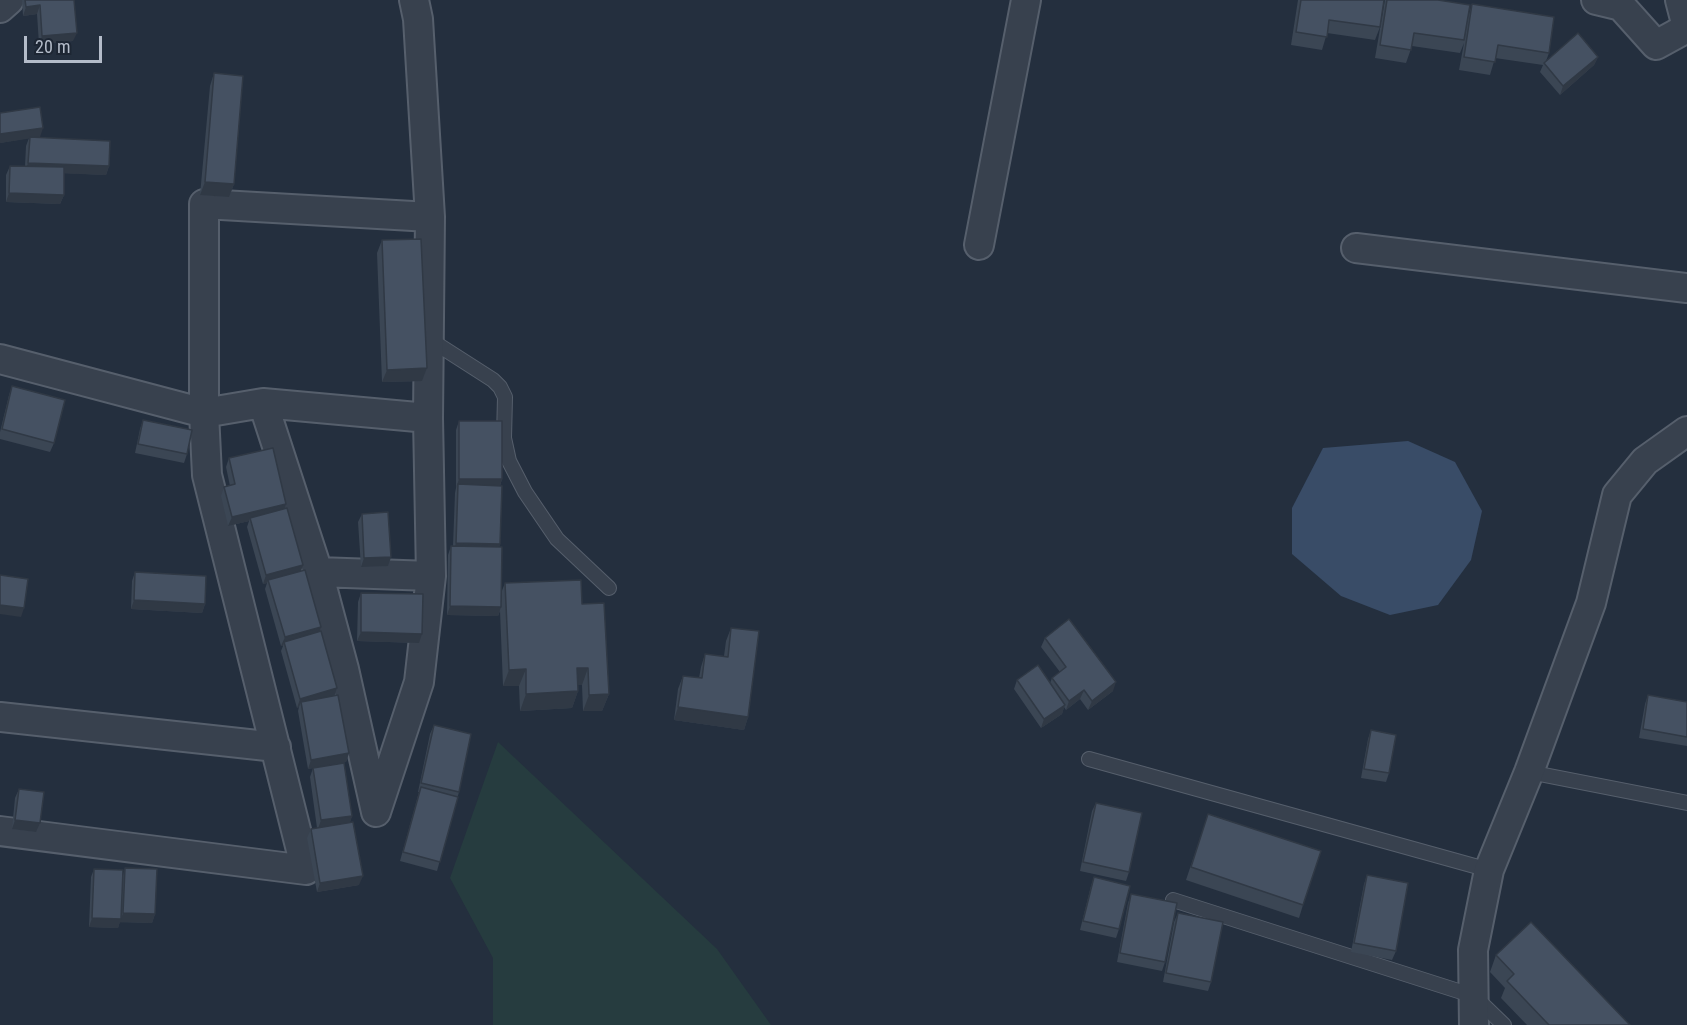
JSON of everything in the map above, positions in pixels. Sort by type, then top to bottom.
[{"type":"street","points":[[0,8],[9,0]]},
{"type":"street","points":[[263,403],[318,572],[344,669],[376,812],[419,682],[431,576],[428,418],[430,217],[418,19],[414,0]]},
{"type":"street","points":[[979,245],[1026,0]]},
{"type":"street","points":[[1596,0],[1621,6],[1656,45],[1687,28],[1680,0]]},
{"type":"street","points":[[0,831],[306,870],[207,476],[204,413],[204,204],[430,217]]},
{"type":"street","points":[[1356,248],[1687,288]]},
{"type":"street","points":[[0,359],[204,413],[263,403],[428,418]]},
{"type":"street","points":[[1474,1025],[1473,950],[1489,870],[1529,772],[1591,603],[1617,495],[1645,461],[1687,431]]},
{"type":"street","points":[[318,572],[431,576]]},
{"type":"street","points":[[0,717],[276,747]]},
{"type":"lane","points":[[429,339],[493,380],[500,387],[505,397],[504,438],[509,461],[525,492],[557,539],[609,588]]},
{"type":"lane","points":[[1089,759],[1489,870]]},
{"type":"lane","points":[[1529,772],[1687,803]]},
{"type":"lane","points":[[1173,900],[1474,996],[1504,1025]]},
{"type":"green space","points":[[498,742],[717,949],[771,1025],[493,1025],[493,958],[450,878]]},
{"type":"water","points":[[1408,441],[1455,462],[1482,511],[1471,560],[1438,605],[1390,615],[1341,596],[1292,554],[1292,508],[1323,448]]},
{"type":"building","points":[[25,0],[74,0],[77,33],[42,36],[40,5],[26,7]]},
{"type":"building","points":[[1301,0],[1384,0],[1380,27],[1329,20],[1327,37],[1296,32]]},
{"type":"building","points":[[1387,0],[1438,0],[1470,5],[1464,40],[1414,33],[1411,50],[1380,45]]},
{"type":"building","points":[[1472,4],[1554,17],[1549,53],[1498,45],[1495,62],[1464,57]]},
{"type":"building","points":[[1578,33],[1598,57],[1563,86],[1544,63]]},
{"type":"building","points":[[214,73],[243,76],[234,184],[205,182]]},
{"type":"building","points":[[40,107],[43,128],[0,134],[0,113]]},
{"type":"building","points":[[30,137],[110,141],[109,166],[28,163]]},
{"type":"building","points":[[10,166],[64,167],[64,195],[9,193]]},
{"type":"building","points":[[421,239],[427,368],[387,370],[382,240]]},
{"type":"building","points":[[12,386],[65,400],[54,443],[2,429]]},
{"type":"building","points":[[143,420],[192,430],[187,454],[138,444]]},
{"type":"building","points":[[459,421],[502,421],[502,479],[459,479]]},
{"type":"building","points":[[273,448],[286,504],[232,517],[224,487],[235,484],[229,458]]},
{"type":"building","points":[[458,484],[502,486],[500,544],[456,543]]},
{"type":"building","points":[[287,508],[303,565],[266,575],[250,518]]},
{"type":"building","points":[[388,512],[391,557],[364,558],[362,514]]},
{"type":"building","points":[[451,546],[502,547],[501,607],[450,606]]},
{"type":"building","points":[[305,570],[321,627],[285,637],[268,580]]},
{"type":"building","points":[[135,572],[206,576],[205,604],[134,600]]},
{"type":"building","points":[[0,575],[28,579],[24,608],[0,605]]},
{"type":"building","points":[[581,580],[582,604],[604,603],[609,694],[589,695],[588,668],[577,668],[578,691],[526,694],[526,669],[509,670],[505,583]]},
{"type":"building","points":[[361,593],[423,594],[422,634],[361,632]]},
{"type":"building","points":[[1069,619],[1116,682],[1092,701],[1084,690],[1069,701],[1052,678],[1066,667],[1045,638]]},
{"type":"building","points":[[731,628],[759,631],[748,717],[678,707],[683,676],[702,678],[705,654],[728,657]]},
{"type":"building","points":[[321,631],[337,688],[300,699],[284,642]]},
{"type":"building","points":[[1038,665],[1065,705],[1044,719],[1017,680]]},
{"type":"building","points":[[338,695],[349,753],[311,760],[301,702]]},
{"type":"building","points":[[1648,695],[1687,702],[1687,737],[1643,729]]},
{"type":"building","points":[[434,725],[471,734],[459,792],[421,783]]},
{"type":"building","points":[[1371,730],[1396,735],[1389,773],[1364,769]]},
{"type":"building","points":[[344,763],[352,816],[321,820],[313,768]]},
{"type":"building","points":[[421,787],[458,797],[440,862],[403,852]]},
{"type":"building","points":[[19,789],[44,792],[40,823],[15,820]]},
{"type":"building","points":[[1096,803],[1142,813],[1129,872],[1083,862]]},
{"type":"building","points":[[1208,814],[1321,851],[1303,905],[1191,867]]},
{"type":"building","points":[[353,822],[363,876],[320,883],[311,829]]},
{"type":"building","points":[[125,868],[157,869],[155,914],[123,913]]},
{"type":"building","points":[[94,869],[123,870],[121,919],[92,918]]},
{"type":"building","points":[[1367,875],[1408,883],[1396,951],[1354,943]]},
{"type":"building","points":[[1094,877],[1130,886],[1119,929],[1083,921]]},
{"type":"building","points":[[1131,894],[1177,903],[1165,962],[1120,953]]},
{"type":"building","points":[[1178,913],[1223,922],[1211,982],[1166,973]]},
{"type":"building","points":[[1531,922],[1630,1025],[1549,1025],[1507,981],[1514,974],[1496,955]]}]
